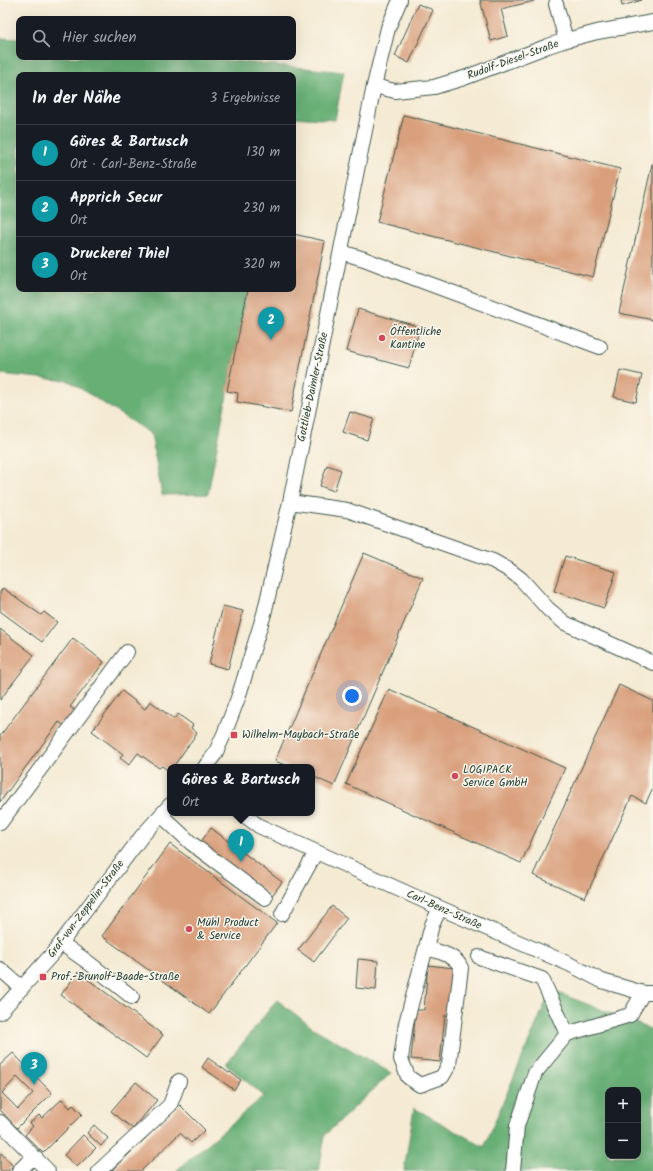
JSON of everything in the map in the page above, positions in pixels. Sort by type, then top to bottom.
[{"type":"street","name":"Gottlieb-Daimler-Straße","points":[[207,764],[215,754],[221,742],[238,698],[264,614],[290,502],[374,86],[388,28],[400,0]]},
{"type":"street","points":[[556,4],[566,40]]},
{"type":"street","name":"Rudolf-Diesel-Straße","points":[[374,86],[395,91],[434,87],[464,78],[566,40],[602,31],[653,22]]},
{"type":"street","points":[[341,252],[364,259],[600,347]]},
{"type":"street","points":[[290,502],[347,510],[493,561],[521,579],[548,609],[565,623],[653,663]]},
{"type":"street","points":[[0,823],[127,652]]},
{"type":"street","name":"Graf-von-Zeppelin-Straße","points":[[0,1012],[61,943],[142,836],[165,810]]},
{"type":"street","points":[[170,816],[191,843],[265,898]]},
{"type":"street","name":"Carl-Benz-Straße","points":[[245,816],[259,826],[440,908],[569,964],[602,981],[648,993]]},
{"type":"street","points":[[282,914],[316,852]]},
{"type":"street","points":[[426,948],[447,955],[458,961],[461,968],[449,1065],[442,1077],[420,1085],[408,1077],[401,1059],[406,1023],[432,925],[440,908]]},
{"type":"street","points":[[61,943],[132,997]]},
{"type":"street","points":[[479,957],[542,979],[567,1034]]},
{"type":"street","points":[[0,969],[22,988]]},
{"type":"street","points":[[513,1171],[517,1126],[535,1073],[567,1034],[630,1014],[648,993]]},
{"type":"street","points":[[99,1171],[170,1105],[179,1081]]},
{"type":"street","points":[[0,1122],[48,1171]]},
{"type":"street","points":[[18,1171],[33,1156]]},
{"type":"green space","points":[[0,38],[16,39],[16,60],[223,60],[344,72],[335,120],[296,117],[296,72],[16,72],[16,292],[246,292],[208,494],[162,495],[151,434],[69,381],[0,374]]},
{"type":"green space","points":[[551,990],[653,1030],[653,1171],[404,1171],[414,1108],[484,1147]]},
{"type":"green space","points":[[277,1000],[313,1028],[391,1073],[325,1135],[319,1171],[176,1171],[264,1096],[226,1064]]},
{"type":"building","points":[[480,0],[534,1],[501,9],[508,36],[491,41]]},
{"type":"building","points":[[621,0],[642,0],[622,6]]},
{"type":"building","points":[[418,4],[433,10],[409,63],[395,56]]},
{"type":"building","points":[[404,115],[620,169],[593,277],[377,222]]},
{"type":"building","points":[[653,164],[653,320],[619,313]]},
{"type":"building","points":[[296,235],[325,241],[291,412],[237,402],[238,393],[227,391],[247,292],[296,292]]},
{"type":"building","points":[[358,309],[420,327],[409,368],[346,351]]},
{"type":"building","points":[[620,370],[642,375],[636,402],[614,397]]},
{"type":"building","points":[[350,412],[374,419],[367,440],[343,432]]},
{"type":"building","points":[[327,465],[341,470],[334,491],[320,486]]},
{"type":"building","points":[[364,553],[423,578],[334,786],[315,777],[315,764],[282,764],[275,761]]},
{"type":"building","points":[[565,556],[616,572],[604,608],[554,591]]},
{"type":"building","points":[[3,588],[41,615],[44,612],[57,622],[42,642],[0,611],[0,592]]},
{"type":"building","points":[[223,606],[243,611],[228,669],[209,664]]},
{"type":"building","points":[[0,629],[34,655],[0,700]]},
{"type":"building","points":[[73,638],[104,662],[70,707],[76,711],[65,726],[59,722],[0,802],[0,736]]},
{"type":"building","points":[[619,685],[653,701],[653,787],[646,803],[632,796],[585,898],[533,875]]},
{"type":"building","name":"LOGIPACK Service GmbH","points":[[389,689],[565,768],[521,863],[346,784]]},
{"type":"building","points":[[122,691],[145,709],[150,701],[174,719],[178,714],[193,725],[191,728],[197,733],[175,764],[167,764],[167,770],[162,766],[159,768],[138,753],[129,765],[120,758],[123,754],[92,731]]},
{"type":"building","points":[[211,828],[282,882],[271,897],[200,843]]},
{"type":"building","name":"Mühl Product & Service","points":[[170,844],[277,923],[209,1014],[102,936]]},
{"type":"building","points":[[332,906],[347,918],[314,962],[298,950]]},
{"type":"building","points":[[358,959],[378,961],[376,990],[356,988]]},
{"type":"building","points":[[428,965],[454,968],[450,1016],[445,1015],[440,1062],[411,1059],[416,1010],[424,1010]]},
{"type":"building","points":[[78,972],[163,1035],[146,1058],[61,995]]},
{"type":"building","points":[[13,1053],[52,1093],[17,1128],[0,1110],[0,1065]],"holes":[[[17,1077],[33,1093],[18,1109],[2,1093]]]},
{"type":"building","points":[[208,1058],[241,1080],[234,1090],[202,1067]]},
{"type":"building","points":[[136,1082],[157,1100],[133,1129],[111,1111]]},
{"type":"building","points":[[62,1099],[70,1108],[73,1105],[82,1114],[43,1153],[25,1135],[33,1126],[30,1123],[39,1115],[42,1118]]},
{"type":"building","points":[[180,1105],[205,1130],[191,1143],[180,1133],[141,1171],[111,1171]]},
{"type":"building","points":[[94,1125],[108,1138],[101,1146],[87,1133]]},
{"type":"building","points":[[83,1135],[96,1148],[77,1167],[64,1155]]},
{"type":"building","points":[[0,1152],[13,1166],[8,1171],[0,1171]]},
{"type":"place","name":"Öffentliche Kantine","points":[[382,338]]},
{"type":"place","name":"Apprich Secur","points":[[271,340]]},
{"type":"place","name":"Wilhelm-Maybach-Straße","points":[[234,735]]},
{"type":"place","name":"LOGIPACK Service GmbH","points":[[455,776]]},
{"type":"place","name":"Göres & Bartusch","points":[[241,862]]},
{"type":"place","name":"Mühl Product & Service","points":[[189,929]]},
{"type":"place","name":"Prof.-Brunolf-Baade-Straße","points":[[43,977]]},
{"type":"place","name":"Druckerei Thiel","points":[[34,1085]]}]
